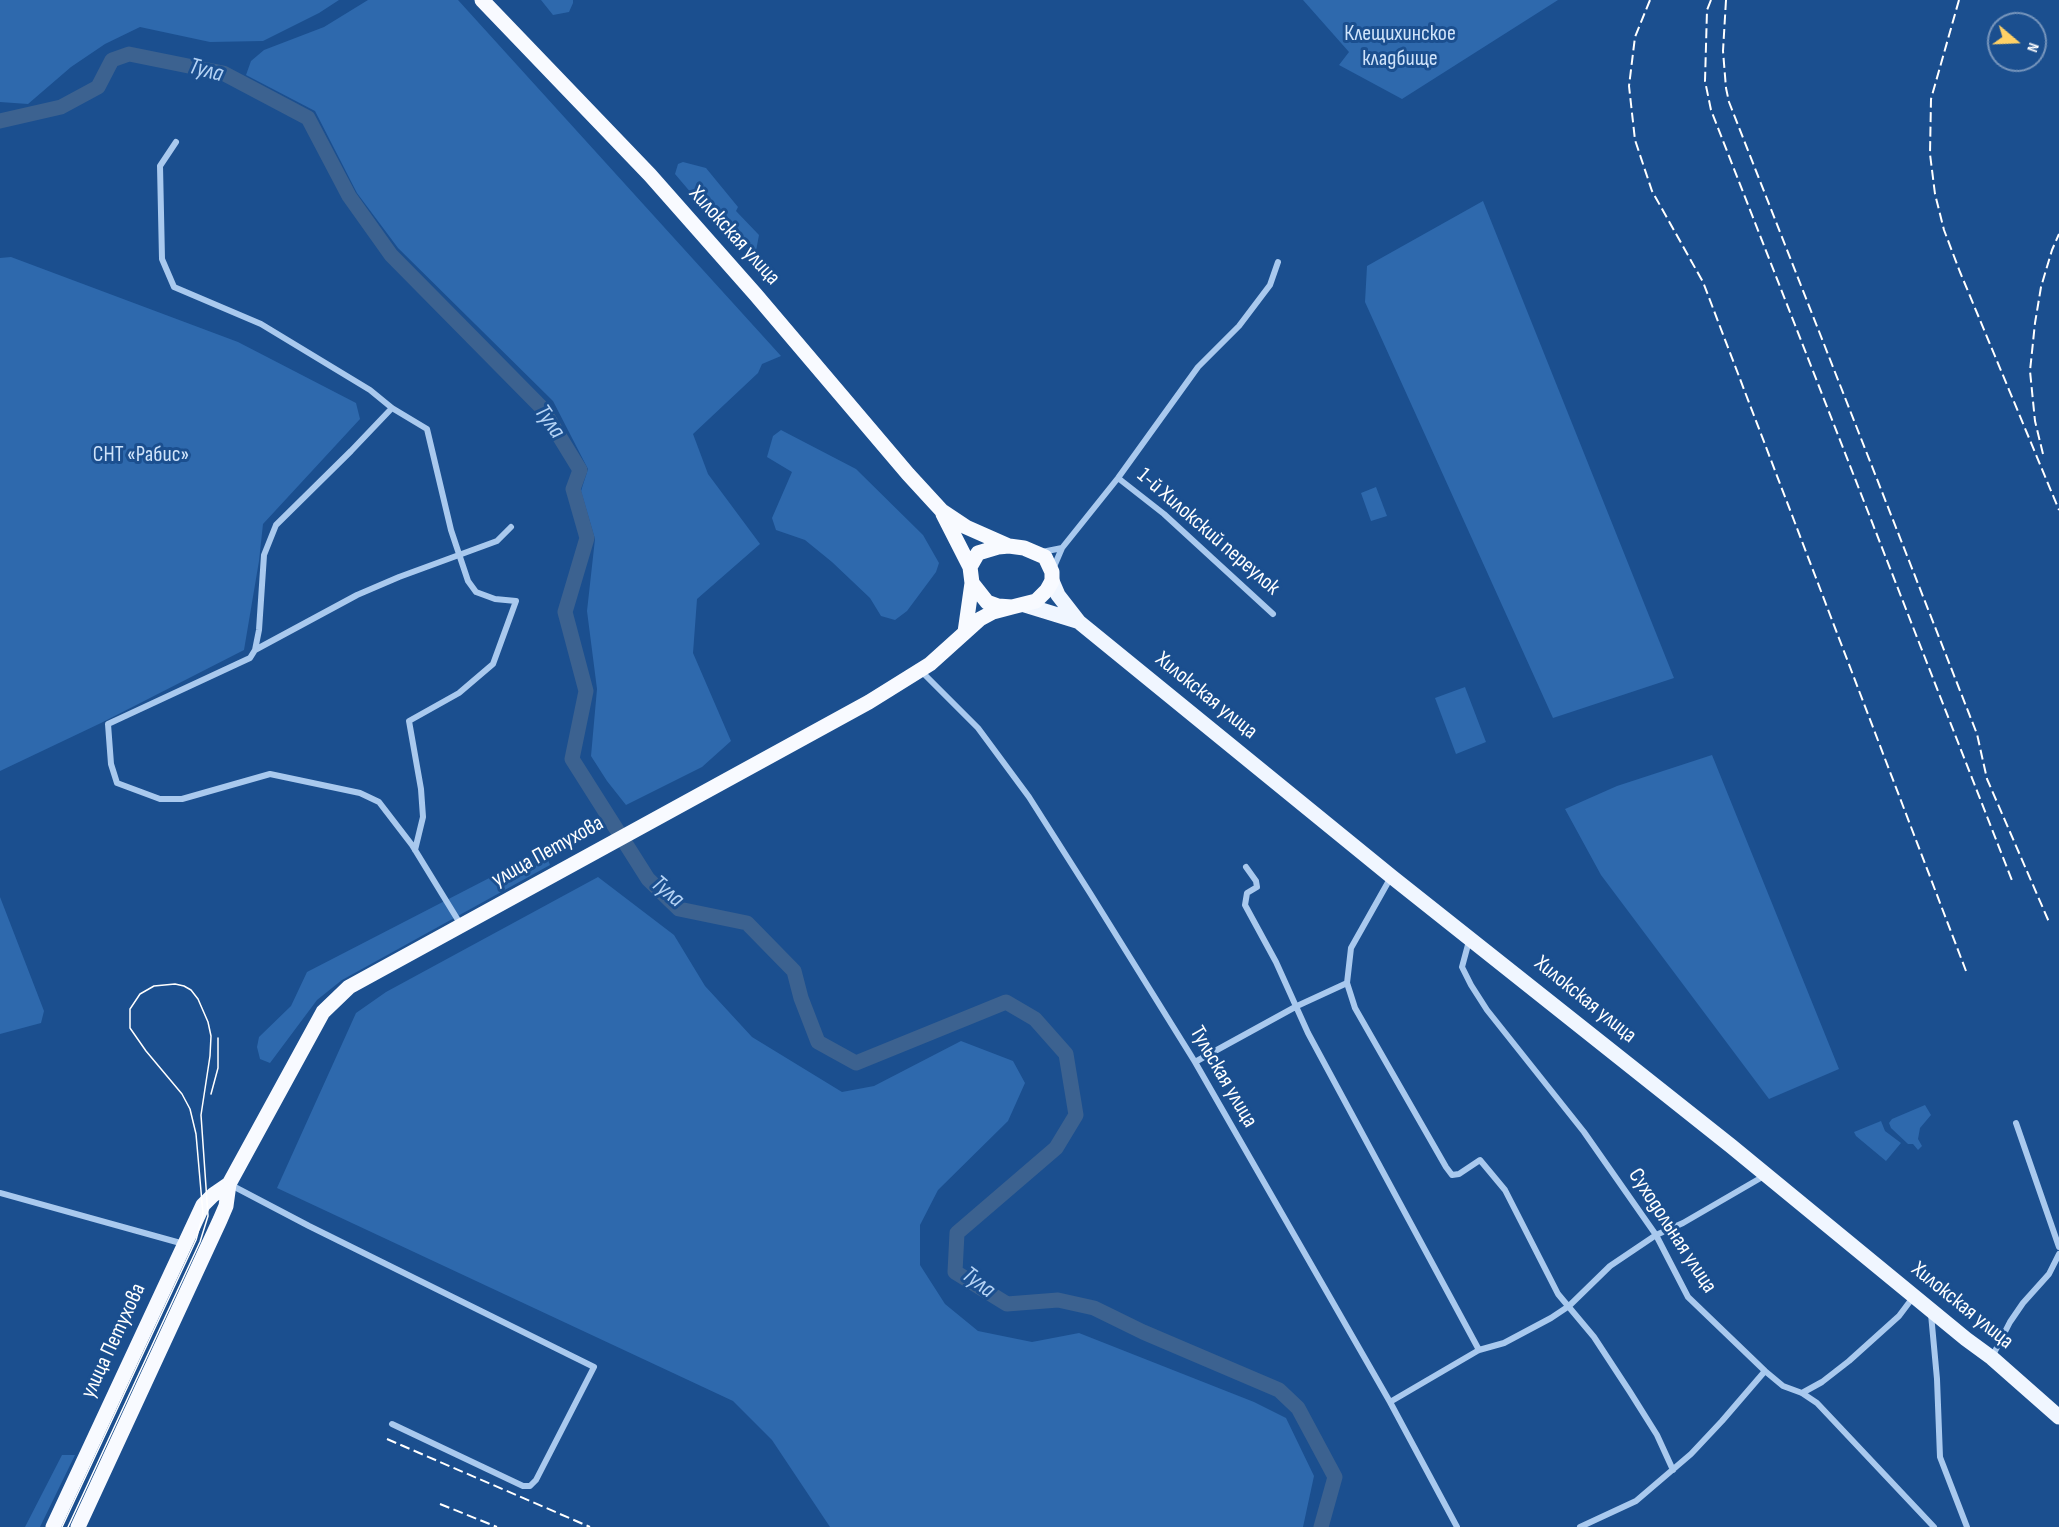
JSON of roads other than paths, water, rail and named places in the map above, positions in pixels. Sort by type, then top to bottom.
[{"type":"highway","name":"Хилокская улица","points":[[482,0],[650,175],[942,511]]},
{"type":"highway","points":[[942,511],[966,527],[1009,546]]},
{"type":"highway","points":[[942,511],[970,567],[972,583],[965,632]]},
{"type":"highway","points":[[970,567],[978,553],[1009,546],[1024,548],[1045,557],[1052,577],[1047,590],[1036,601],[1019,606],[998,606],[987,602],[972,583]]},
{"type":"highway","name":"улица Петухова","points":[[78,1527],[216,1230],[226,1206],[229,1184],[323,1012],[349,987],[869,702],[930,664],[965,632],[993,612],[1019,606]]},
{"type":"highway","name":"улица Петухова","points":[[53,1527],[203,1205],[229,1184]]},
{"type":"main road","points":[[1052,577],[1058,595],[1079,622]]},
{"type":"main road","points":[[1019,606],[1079,622]]},
{"type":"main road","name":"Хилокская улица","points":[[1079,622],[1392,877],[1992,1358],[2059,1417]]},
{"type":"street","points":[[176,142],[160,166],[162,259],[174,287],[261,324],[370,390],[392,408],[427,429],[440,492],[468,581],[476,592],[495,599],[516,600],[493,663],[459,693],[409,721],[416,751],[423,817],[416,850]]},
{"type":"street","points":[[1052,577],[1062,548],[1118,478],[1198,367],[1239,326],[1270,285],[1278,262]]},
{"type":"street","points":[[392,408],[276,525],[264,555],[259,630],[255,650],[250,658],[108,724],[111,764],[117,783],[160,799],[182,799],[270,774],[360,793],[379,802],[416,850],[461,926]]},
{"type":"street","name":"1-й Хилокский переулок","points":[[1118,478],[1164,514],[1274,614]]},
{"type":"street","points":[[255,650],[357,596],[399,577],[497,541],[511,527]]},
{"type":"street","points":[[1038,553],[1062,548]]},
{"type":"street","name":"Тульская улица","points":[[920,670],[978,728],[1029,797],[1195,1062],[1390,1402],[1457,1527]]},
{"type":"street","points":[[1246,867],[1256,881],[1257,887],[1247,893],[1245,905],[1297,1006],[1313,1043],[1479,1350]]},
{"type":"street","points":[[1392,877],[1352,948],[1347,983],[1355,1008],[1452,1175],[1459,1174],[1480,1160],[1505,1190],[1558,1294],[1594,1337],[1630,1392],[1657,1435],[1673,1470]]},
{"type":"street","name":"Суходольная улица","points":[[1470,938],[1462,967],[1471,985],[1487,1010],[1584,1132],[1656,1236],[1688,1297],[1783,1386],[1802,1393],[1817,1403],[1934,1527]]},
{"type":"street","points":[[1195,1062],[1297,1006],[1347,983]]},
{"type":"street","points":[[2016,1123],[2059,1247]]},
{"type":"street","points":[[1390,1402],[1479,1350],[1504,1343],[1569,1306],[1610,1266],[1656,1236],[1766,1175]]},
{"type":"street","points":[[229,1184],[594,1367],[536,1480],[530,1486],[523,1486],[392,1424]]},
{"type":"street","points":[[0,1193],[185,1244]]},
{"type":"street","points":[[1992,1358],[2010,1322],[2023,1303],[2049,1274],[2059,1254]]},
{"type":"street","points":[[1802,1393],[1822,1382],[1849,1361],[1899,1316],[1914,1296]]},
{"type":"street","points":[[1931,1310],[1940,1457],[1967,1527]]},
{"type":"street","points":[[1580,1527],[1636,1501],[1673,1470],[1722,1421],[1765,1371]]},
{"type":"waterway","name":"Тула","points":[[0,121],[61,107],[98,87],[112,60],[129,54],[223,73],[308,118],[349,196],[391,255],[542,408],[580,470],[573,489],[587,538],[565,612],[586,691],[572,759],[648,879],[679,909],[747,923],[794,971],[801,998],[818,1042],[856,1063],[1006,1002],[1035,1019],[1066,1054],[1076,1115],[1056,1148],[957,1233],[955,1272],[1007,1304],[1058,1300],[1094,1308],[1143,1332],[1279,1390],[1298,1408],[1335,1477],[1321,1527]]},
{"type":"tram line","points":[[62,1527],[196,1240],[203,1214],[196,1134],[190,1109],[182,1094],[130,1028],[130,1009],[140,994],[154,986],[175,984],[191,990],[198,999],[208,1022],[211,1036],[201,1115],[208,1216],[200,1242],[68,1527]]},
{"type":"tram line","points":[[211,1094],[218,1068],[218,1038]]},
{"type":"railway","points":[[1650,0],[1635,37],[1629,86],[1635,140],[1652,191],[1703,282],[1966,971]]},
{"type":"railway","points":[[1711,0],[1707,10],[1705,81],[1711,110],[2013,883]]},
{"type":"railway","points":[[1726,0],[1723,51],[1729,102],[1977,734],[1987,779],[2049,922]]},
{"type":"railway","points":[[1959,0],[1931,99],[1930,154],[1935,194],[1944,230],[1960,272],[2059,510]]},
{"type":"railway","points":[[2043,454],[2035,421],[2030,371],[2041,287],[2059,234]]},
{"type":"railway","points":[[387,1439],[590,1527]]},
{"type":"railway","points":[[440,1504],[497,1527]]},
{"type":"park label","name":"Клещихинское кладбище","points":[[1400,46]]},
{"type":"park label","name":"СНТ «Рабис»","points":[[141,455]]}]
